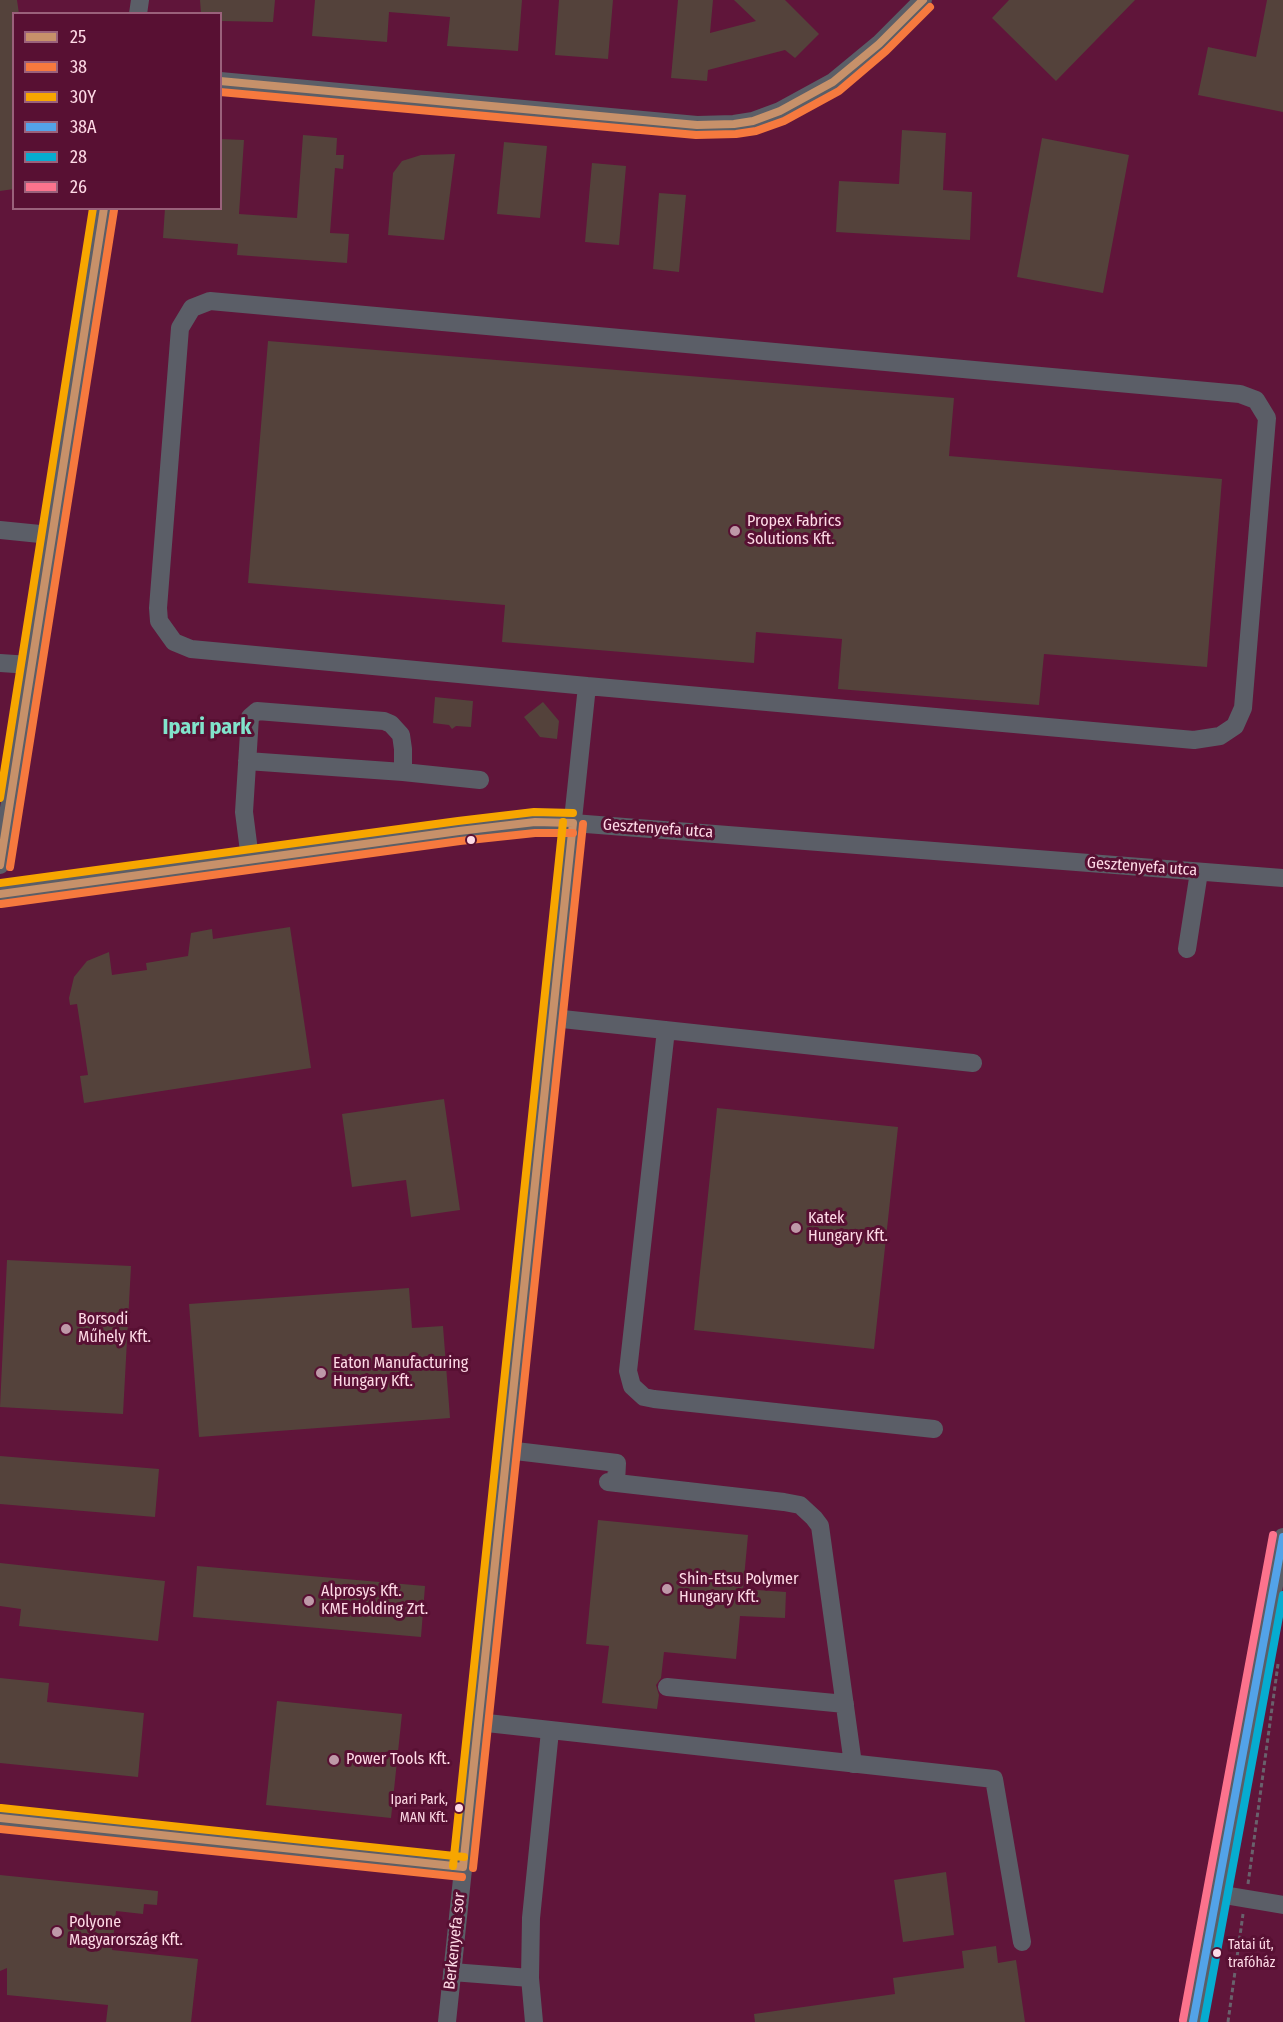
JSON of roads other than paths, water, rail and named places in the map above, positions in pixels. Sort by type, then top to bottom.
[{"type":"street","points":[[222,81],[697,124],[734,124],[753,121],[780,111],[833,82],[879,44],[923,0]]},
{"type":"street","points":[[0,865],[50,535],[104,210]]},
{"type":"street","points":[[210,301],[1240,394],[1256,400],[1267,418],[1243,708],[1235,726],[1220,736],[1194,740],[587,686],[190,649],[174,642],[159,621],[158,608],[180,328],[192,308],[210,301]]},
{"type":"street","points":[[0,530],[50,535]]},
{"type":"street","points":[[0,663],[30,665]]},
{"type":"street","name":"Berkenyefa sor","points":[[447,2022],[587,686]]},
{"type":"street","points":[[250,859],[244,812],[250,717],[257,711],[384,721],[391,724],[401,735],[403,772]]},
{"type":"street","points":[[247,761],[480,780]]},
{"type":"street","name":"Gesztenyefa utca","points":[[0,894],[535,822],[573,823],[1283,878]]},
{"type":"street","points":[[1187,949],[1199,872]]},
{"type":"street","points":[[553,1018],[973,1063]]},
{"type":"street","points":[[666,1030],[628,1371],[632,1386],[644,1397],[654,1399],[934,1429]]},
{"type":"street","points":[[507,1450],[618,1463],[612,1482],[784,1502],[808,1510],[820,1526],[853,1764]]},
{"type":"street","points":[[1193,2022],[1283,1537]]},
{"type":"street","points":[[667,1687],[845,1704]]},
{"type":"street","points":[[478,1722],[994,1779],[1022,1942]]},
{"type":"street","points":[[534,2022],[530,1978],[531,1918],[550,1731]]},
{"type":"street","points":[[0,1818],[463,1867]]},
{"type":"street","points":[[1218,1894],[1283,1905]]},
{"type":"street","points":[[452,1972],[530,1978]]},
{"type":"place","name":"Propex Fabrics Solutions Kft.","points":[[735,531]]},
{"type":"place","name":"Katek Hungary Kft.","points":[[796,1228]]},
{"type":"place","name":"Borsodi Műhely Kft.","points":[[66,1329]]},
{"type":"place","name":"Eaton Manufacturing Hungary Kft.","points":[[321,1373]]},
{"type":"place","name":"Shin-Etsu Polymer Hungary Kft.","points":[[667,1589]]},
{"type":"place","name":"Alprosys Kft. KME Holding Zrt.","points":[[309,1601]]},
{"type":"place","name":"Power Tools Kft.","points":[[334,1760]]},
{"type":"place","name":"Ipari Park, MAN Kft.","points":[[459,1808]]},
{"type":"place","name":"Polyone Magyarország Kft.","points":[[57,1932]]},
{"type":"place","name":"Tatai út, trafóház","points":[[1217,1953]]},
{"type":"district","name":"Ipari park","points":[[207,728]]}]
